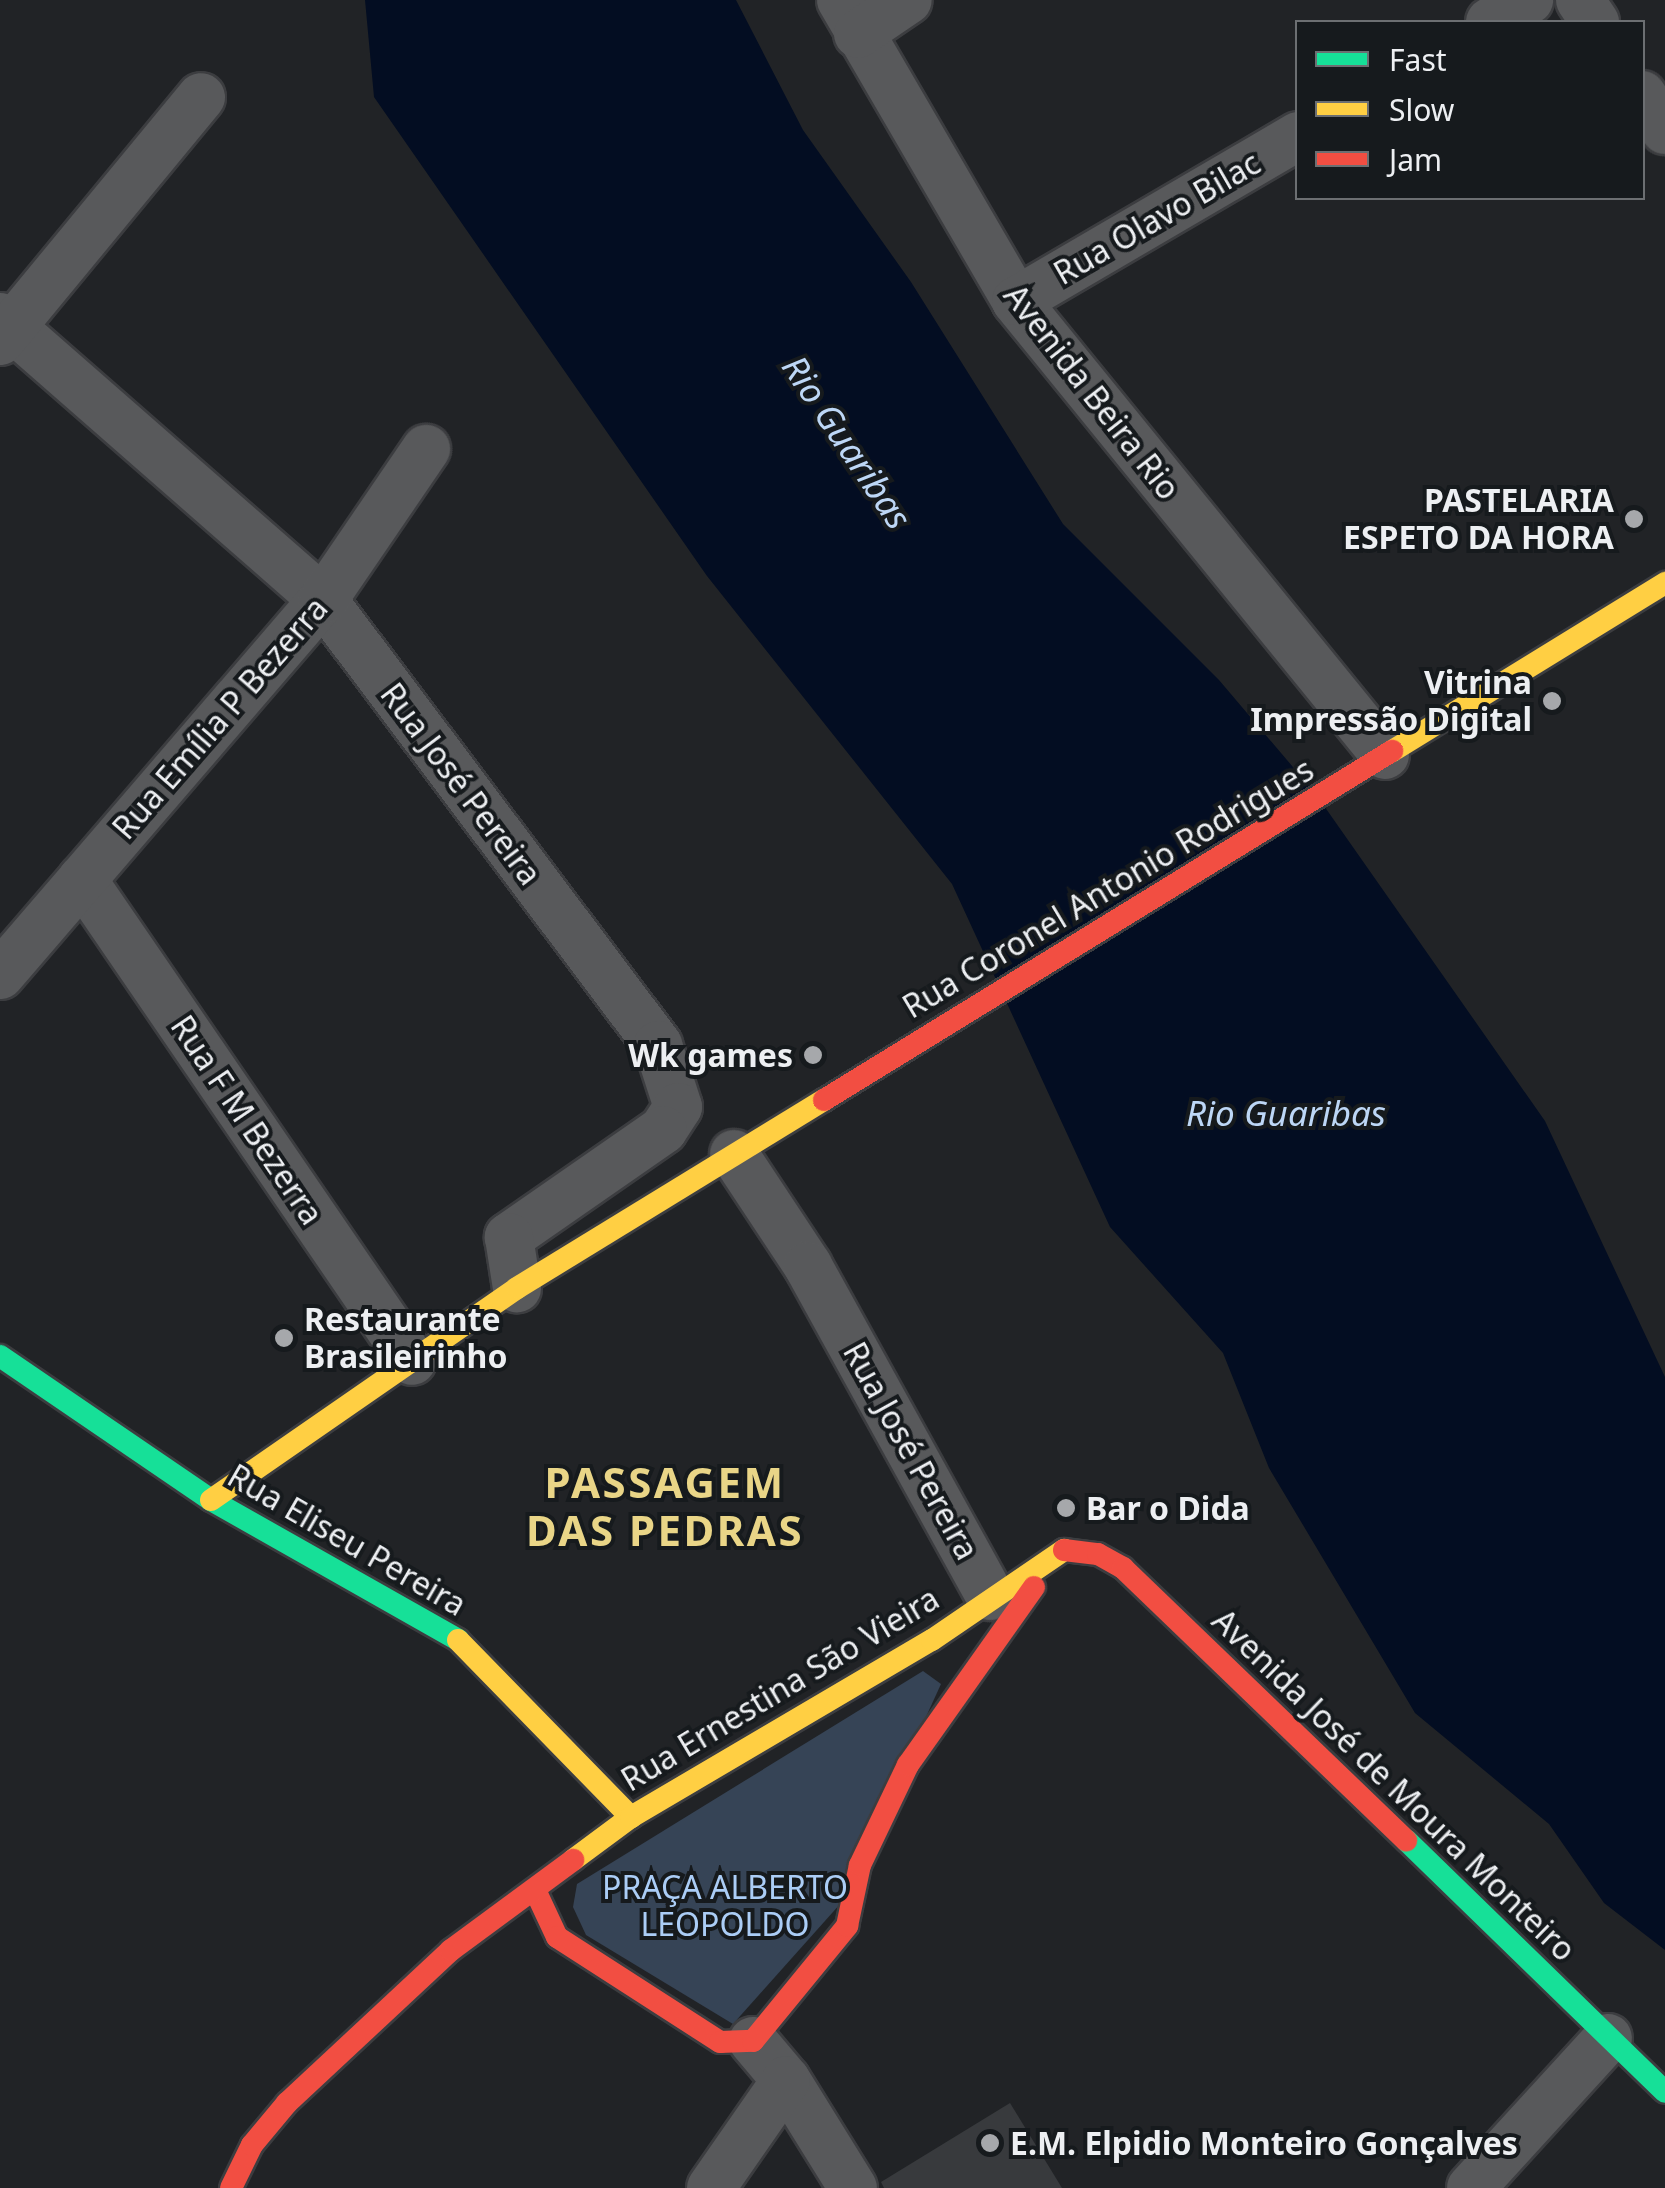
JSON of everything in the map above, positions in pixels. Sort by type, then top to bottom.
[{"type":"main road","name":"Rua Coronel Antonio Rodrigues","points":[[210,1500],[517,1288],[1665,583]]},
{"type":"main road","name":"Rua Eliseu Pereira","points":[[0,1356],[210,1500],[443,1627],[494,1672],[630,1817]]},
{"type":"main road","name":"Rua Ernestina São Vieira","points":[[231,2188],[252,2145],[287,2103],[451,1950],[630,1817],[932,1640],[990,1596],[1064,1550]]},
{"type":"main road","points":[[535,1890],[556,1937],[720,2042],[752,2041],[847,1926],[860,1865],[908,1765],[965,1687],[992,1640],[1064,1550]]},
{"type":"main road","name":"Avenida José de Moura Monteiro","points":[[1064,1550],[1098,1554],[1123,1568],[1161,1602],[1665,2092]]},
{"type":"main road","points":[[932,1640],[958,1663],[965,1687]]},
{"type":"street","points":[[849,17],[908,0]]},
{"type":"street","points":[[1493,20],[1528,0]]},
{"type":"street","name":"Avenida Beira Rio","points":[[849,17],[1016,301],[1385,755]]},
{"type":"street","points":[[4,328],[202,97]]},
{"type":"street","points":[[1645,100],[1665,130]]},
{"type":"street","name":"Rua Olavo Bilac","points":[[1016,301],[1295,138]]},
{"type":"street","name":"Rua José Pereira","points":[[4,328],[324,600],[658,1045],[678,1107],[662,1130],[508,1236],[517,1288]]},
{"type":"street","name":"Rua Emília P Bezerra","points":[[0,975],[324,600],[426,449]]},
{"type":"street","name":"Rua F M Bezerra","points":[[82,879],[412,1361]]},
{"type":"street","name":"Rua José Pereira","points":[[734,1154],[808,1266],[990,1596]]},
{"type":"street","points":[[1471,2188],[1608,2038]]},
{"type":"street","points":[[752,2041],[786,2080],[853,2188]]},
{"type":"street","points":[[711,2188],[786,2080]]},
{"type":"green space","name":"PRAÇA ALBERTO LEOPOLDO","points":[[923,1671],[941,1684],[841,1903],[733,2024],[586,1935],[573,1907],[577,1884]]},
{"type":"water","name":"Rio Guaribas","points":[[365,0],[736,0],[803,130],[911,282],[1063,524],[1219,680],[1315,793],[1545,1121],[1665,1377],[1665,1950],[1604,1903],[1549,1824],[1415,1713],[1269,1468],[1223,1353],[1110,1227],[952,884],[707,576],[374,97]]},
{"type":"building","name":"E.M. Elpidio Monteiro Gonçalves","points":[[1010,2103],[1062,2188],[884,2188],[881,2182]]},
{"type":"traffic: fast","points":[[0,1356],[211,1500],[458,1640]]},
{"type":"traffic: fast","points":[[1406,1840],[1665,2092]]},
{"type":"traffic: slow","points":[[1392,751],[1665,583]]},
{"type":"traffic: slow","points":[[211,1500],[517,1288],[824,1100]]},
{"type":"traffic: slow","points":[[573,1860],[631,1817],[932,1640],[1064,1550]]},
{"type":"traffic: slow","points":[[458,1640],[631,1817]]},
{"type":"traffic: jam","points":[[824,1100],[1392,751]]},
{"type":"traffic: jam","points":[[1064,1550],[1098,1554],[1123,1568],[1406,1840]]},
{"type":"traffic: jam","points":[[535,1890],[557,1937],[720,2042],[753,2041],[847,1926],[860,1865],[908,1765],[1034,1587]]},
{"type":"traffic: jam","points":[[231,2188],[252,2145],[287,2103],[451,1950],[573,1860]]},
{"type":"place","name":"PASTELARIA ESPETO DA HORA","points":[[1634,519]]},
{"type":"place","name":"Vitrina Impressão Digital","points":[[1552,701]]},
{"type":"place","name":"Wk games","points":[[813,1055]]},
{"type":"place","name":"Restaurante Brasileirinho","points":[[284,1338]]},
{"type":"place","name":"Bar o Dida","points":[[1066,1508]]},
{"type":"place","name":"E.M. Elpidio Monteiro Gonçalves","points":[[990,2143]]},
{"type":"district","name":"PASSAGEM DAS PEDRAS","points":[[665,1506]]}]
